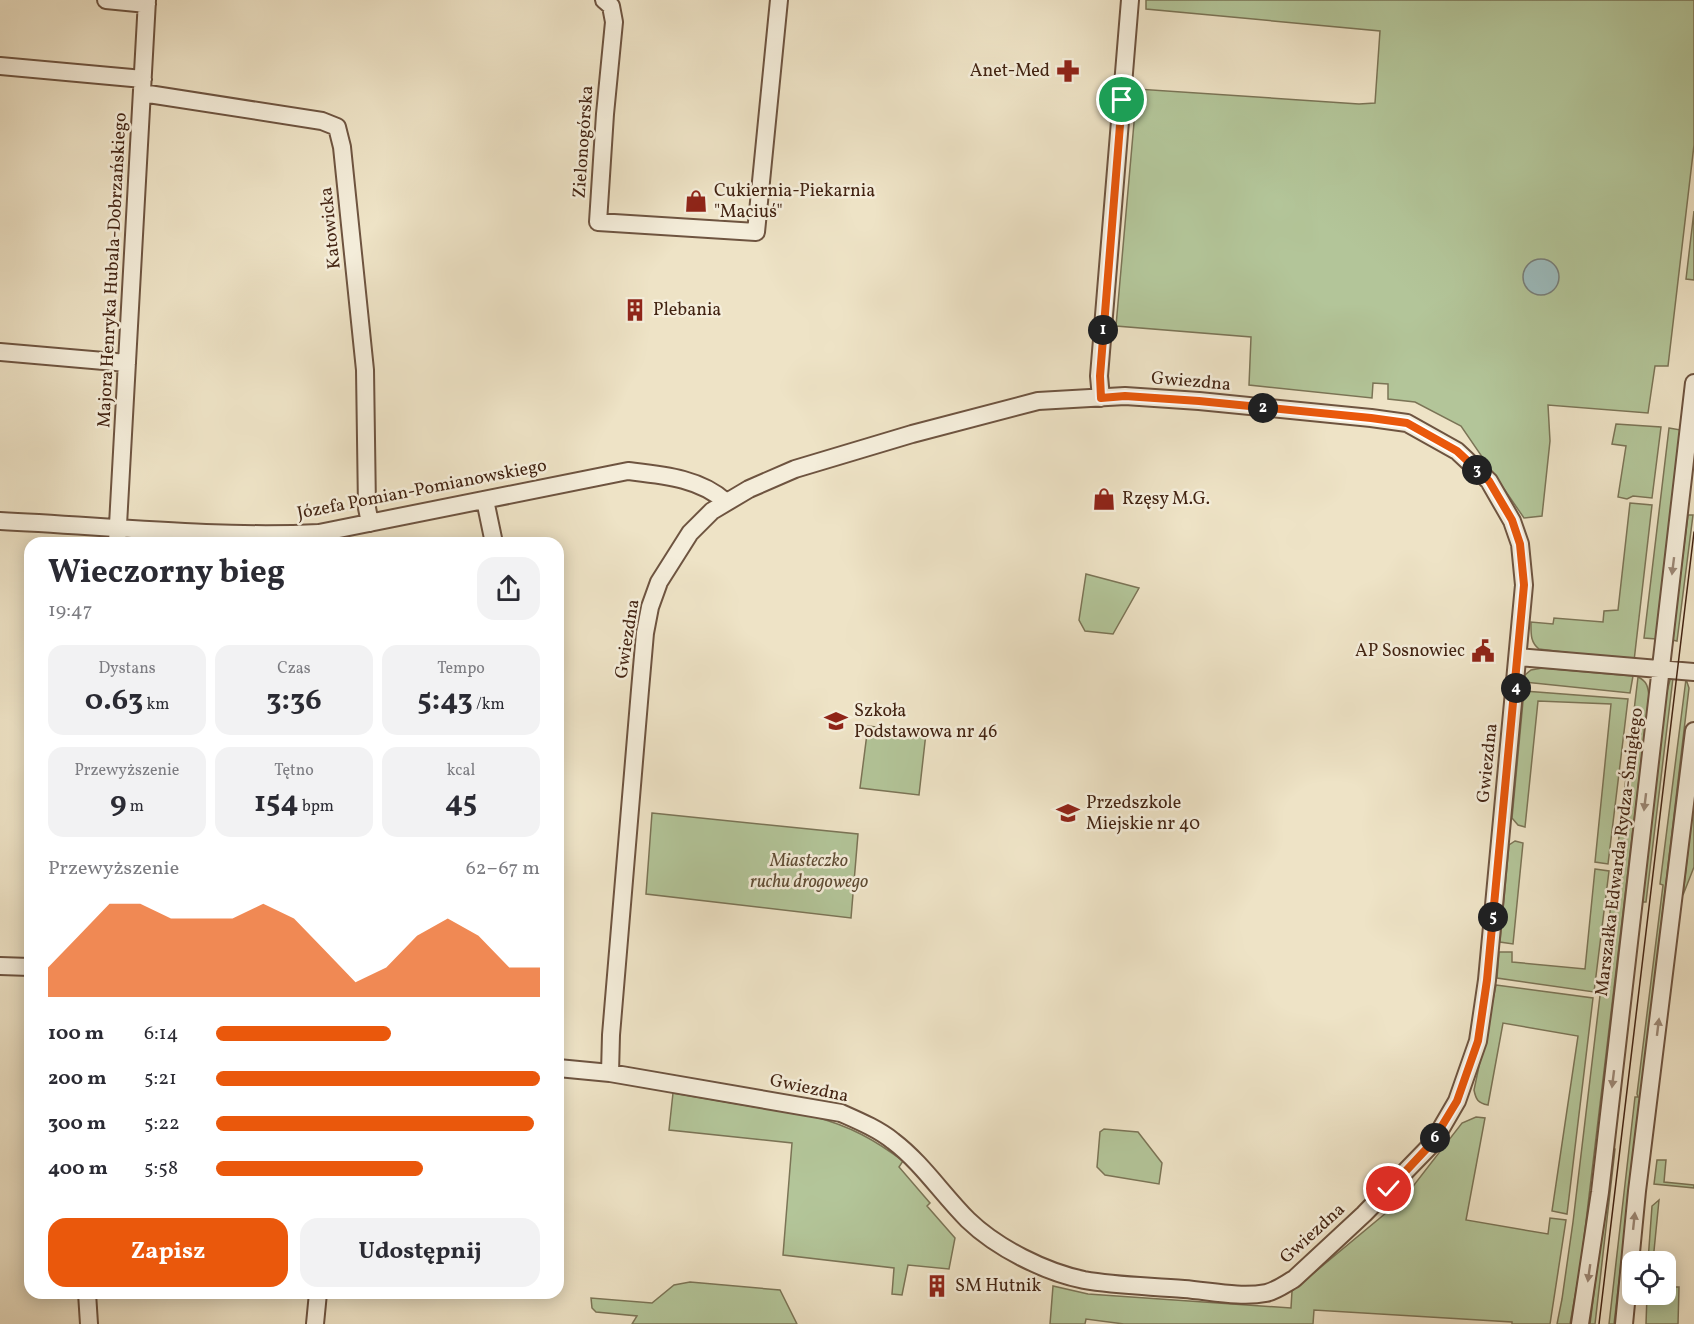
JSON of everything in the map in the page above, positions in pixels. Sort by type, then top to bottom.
[{"type":"street","points":[[106,0],[147,2]]},
{"type":"street","name":"Zielonogórska","points":[[604,0],[611,6],[614,22],[598,222],[756,232],[778,0]]},
{"type":"street","name":"Majora Henryka Hubala-Dobrzańskiego","points":[[118,535],[147,2]]},
{"type":"street","points":[[1101,398],[1100,376],[1130,4]]},
{"type":"street","points":[[0,66],[142,86]]},
{"type":"street","name":"Katowicka","points":[[142,86],[322,121],[337,127],[342,147],[365,370],[367,508],[370,523]]},
{"type":"street","points":[[0,352],[127,363]]},
{"type":"street","name":"Marszałka Edwarda Rydza-Śmigłego","points":[[1580,1324],[1601,1181],[1694,383]]},
{"type":"street","name":"Gwiezdna","points":[[564,1068],[609,1072],[841,1113],[892,1140],[916,1161],[969,1221],[985,1233],[1029,1260],[1054,1272],[1084,1280],[1239,1293],[1265,1293],[1294,1279],[1389,1189],[1431,1144],[1457,1101],[1478,1041],[1519,657],[1524,585],[1520,544],[1512,520],[1495,490],[1489,481],[1457,451],[1417,427],[1389,420],[1125,396],[1038,401],[912,434],[795,469],[749,489],[712,511],[690,533],[660,582],[650,607],[645,633],[609,1072]]},
{"type":"street","name":"Józefa Pomian-Pomianowskiego","points":[[322,537],[370,523],[628,471],[680,479],[705,487],[726,502]]},
{"type":"street","points":[[485,500],[493,537]]},
{"type":"street","name":"Józefa Pomian-Pomianowskiego","points":[[0,521],[118,535],[177,531],[290,534],[312,537]]},
{"type":"street","points":[[1519,657],[1694,672]]},
{"type":"street","points":[[1624,1324],[1637,1191],[1694,731]]},
{"type":"street","points":[[0,966],[24,967]]},
{"type":"street","points":[[87,1299],[89,1324]]},
{"type":"street","points":[[315,1324],[317,1299]]},
{"type":"green space","points":[[1146,0],[1694,0],[1694,145],[1668,366],[1655,366],[1648,413],[1548,405],[1550,441],[1542,516],[1524,518],[1461,426],[1415,402],[1388,399],[1388,384],[1373,383],[1372,398],[1249,385],[1251,337],[1116,326],[1137,89],[1359,104],[1375,103],[1380,31],[1146,9]]},
{"type":"green space","points":[[1694,211],[1694,280],[1686,279]]},
{"type":"green space","points":[[1616,424],[1661,427],[1652,498],[1618,497],[1626,446],[1612,444]]},
{"type":"green space","points":[[1669,428],[1681,430],[1656,639],[1644,638]]},
{"type":"green space","points":[[1630,503],[1652,505],[1634,661],[1539,649],[1531,634],[1531,622],[1553,624],[1554,618],[1603,622],[1604,611],[1618,610]]},
{"type":"green space","points":[[1688,515],[1693,515],[1677,641],[1672,640]]},
{"type":"green space","points":[[1086,574],[1139,588],[1113,634],[1085,631],[1079,620]]},
{"type":"green space","points":[[1542,668],[1633,676],[1630,693],[1524,682],[1525,675],[1531,670]]},
{"type":"green space","points":[[1638,677],[1646,685],[1649,696],[1581,1263],[1570,1324],[1557,1324],[1573,1222]]},
{"type":"green space","points":[[1673,678],[1646,902],[1641,902],[1666,695],[1670,680]]},
{"type":"green space","points":[[1686,679],[1689,688],[1614,1324],[1609,1324],[1635,1097],[1638,1097],[1663,885],[1660,884]]},
{"type":"green space","points":[[1524,691],[1628,699],[1608,864],[1595,862],[1611,704],[1538,701],[1525,827],[1518,825],[1512,818]]},
{"type":"green space","points":[[868,726],[926,733],[919,795],[860,788]]},
{"type":"green space","points":[[1694,797],[1694,867],[1683,895]]},
{"type":"green space","name":"Miasteczko ruchu drogowego","points":[[652,813],[858,834],[851,918],[646,894]]},
{"type":"green space","points":[[1515,841],[1523,843],[1513,944],[1500,942],[1509,845]]},
{"type":"green space","points":[[1595,869],[1609,871],[1594,992],[1497,978],[1499,952],[1512,952],[1512,962],[1585,969]]},
{"type":"green space","points":[[1496,985],[1593,998],[1567,1214],[1552,1211],[1578,1036],[1503,1023],[1488,1105],[1480,1102],[1474,1090]]},
{"type":"green space","points":[[673,1093],[815,1117],[862,1134],[903,1161],[899,1167],[930,1203],[927,1206],[955,1238],[949,1269],[908,1265],[902,1295],[892,1294],[894,1268],[783,1255],[792,1143],[669,1130]]},
{"type":"green space","points":[[1476,1117],[1485,1118],[1466,1220],[1548,1234],[1550,1218],[1566,1220],[1550,1324],[1512,1324],[1512,1322],[1314,1310],[1313,1324],[1124,1324],[1086,1319],[1085,1324],[1050,1324],[1053,1286],[1088,1294],[1291,1308],[1292,1291],[1404,1198],[1462,1123]]},
{"type":"green space","points":[[1104,1129],[1138,1132],[1162,1163],[1159,1184],[1105,1175],[1097,1167],[1100,1132]]},
{"type":"green space","points":[[1612,1148],[1615,1149],[1595,1324],[1590,1324]]},
{"type":"green space","points":[[1657,1160],[1666,1160],[1664,1182],[1694,1185],[1694,1188],[1654,1184]]},
{"type":"green space","points":[[1659,1200],[1654,1251],[1649,1251],[1652,1206]]},
{"type":"green space","points":[[690,1282],[780,1290],[797,1324],[632,1324],[637,1316],[596,1312],[592,1308],[591,1298],[652,1303],[674,1285]]},
{"type":"green space","points":[[1676,1287],[1679,1287],[1678,1324],[1646,1324],[1647,1305],[1676,1305]]},
{"type":"water","points":[[1541,259],[1554,264],[1559,277],[1554,290],[1541,295],[1528,290],[1523,277],[1528,264]]},
{"type":"tram line","points":[[1599,1324],[1694,532]]},
{"type":"place","name":"Anet-Med","points":[[1068,71]]},
{"type":"place","name":"Cukiernia-Piekarnia \"Maciuś\"","points":[[696,201]]},
{"type":"place","name":"Plebania","points":[[635,310]]},
{"type":"place","name":"Rzęsy M.G.","points":[[1104,499]]},
{"type":"place","name":"AP Sosnowiec","points":[[1483,651]]},
{"type":"place","name":"Szkoła Podstawowa nr 46","points":[[836,721]]},
{"type":"place","name":"Przedszkole Miejskie nr 40","points":[[1068,813]]},
{"type":"place","name":"SM Hutnik","points":[[937,1286]]},
{"type":"route","points":[[1122,100],[1100,376],[1101,398],[1125,396],[1199,401],[1407,423],[1457,451],[1489,481],[1512,520],[1520,544],[1524,585],[1519,657],[1487,980],[1478,1041],[1457,1101],[1431,1144],[1389,1189]]}]
